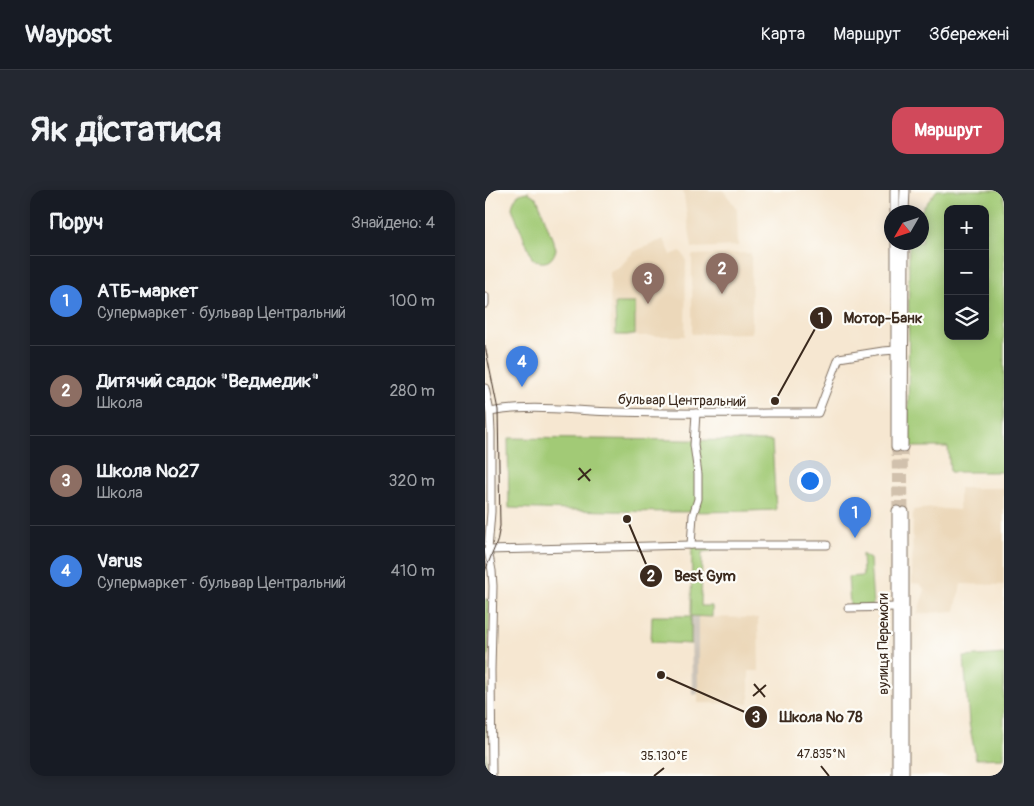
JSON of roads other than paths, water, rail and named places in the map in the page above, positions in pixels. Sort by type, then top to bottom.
[{"type":"main road","points":[[895,190],[895,205]]},
{"type":"main road","points":[[905,190],[905,205]]},
{"type":"main road","points":[[896,250],[900,339],[899,447]]},
{"type":"main road","points":[[900,339],[904,250]]},
{"type":"main road","name":"вулиця Перемоги","points":[[897,776],[897,607],[900,511],[904,776]]},
{"type":"street","points":[[485,296],[485,304]]},
{"type":"street","name":"бульвар Центральний","points":[[490,412],[528,408],[696,413],[818,413],[839,358],[883,350],[900,350]]},
{"type":"street","points":[[485,388],[490,412],[491,512],[489,550],[493,571],[491,670],[492,776]]},
{"type":"street","points":[[691,545],[693,515],[698,498],[698,474],[694,445],[696,413]]},
{"type":"street","points":[[489,550],[691,545],[827,545]]},
{"type":"street","points":[[485,558],[489,550]]},
{"type":"street","points":[[848,608],[897,607]]},
{"type":"tunnel","points":[[896,447],[897,511]]},
{"type":"tunnel","points":[[903,447],[904,512]]},
{"type":"tram line","points":[[485,346],[498,410],[500,526],[497,542],[485,571]]},
{"type":"place","name":"Дитячий садок \"Ведмедик\"","points":[[722,294]]},
{"type":"place","name":"Школа №27","points":[[648,304]]},
{"type":"place","name":"Varus","points":[[522,387]]},
{"type":"place","name":"Мотор-Банк","points":[[775,401]]},
{"type":"place","name":"Best Gym","points":[[627,519]]},
{"type":"place","name":"АТБ-маркет","points":[[855,538]]},
{"type":"place","name":"Школа № 78","points":[[661,675]]}]
